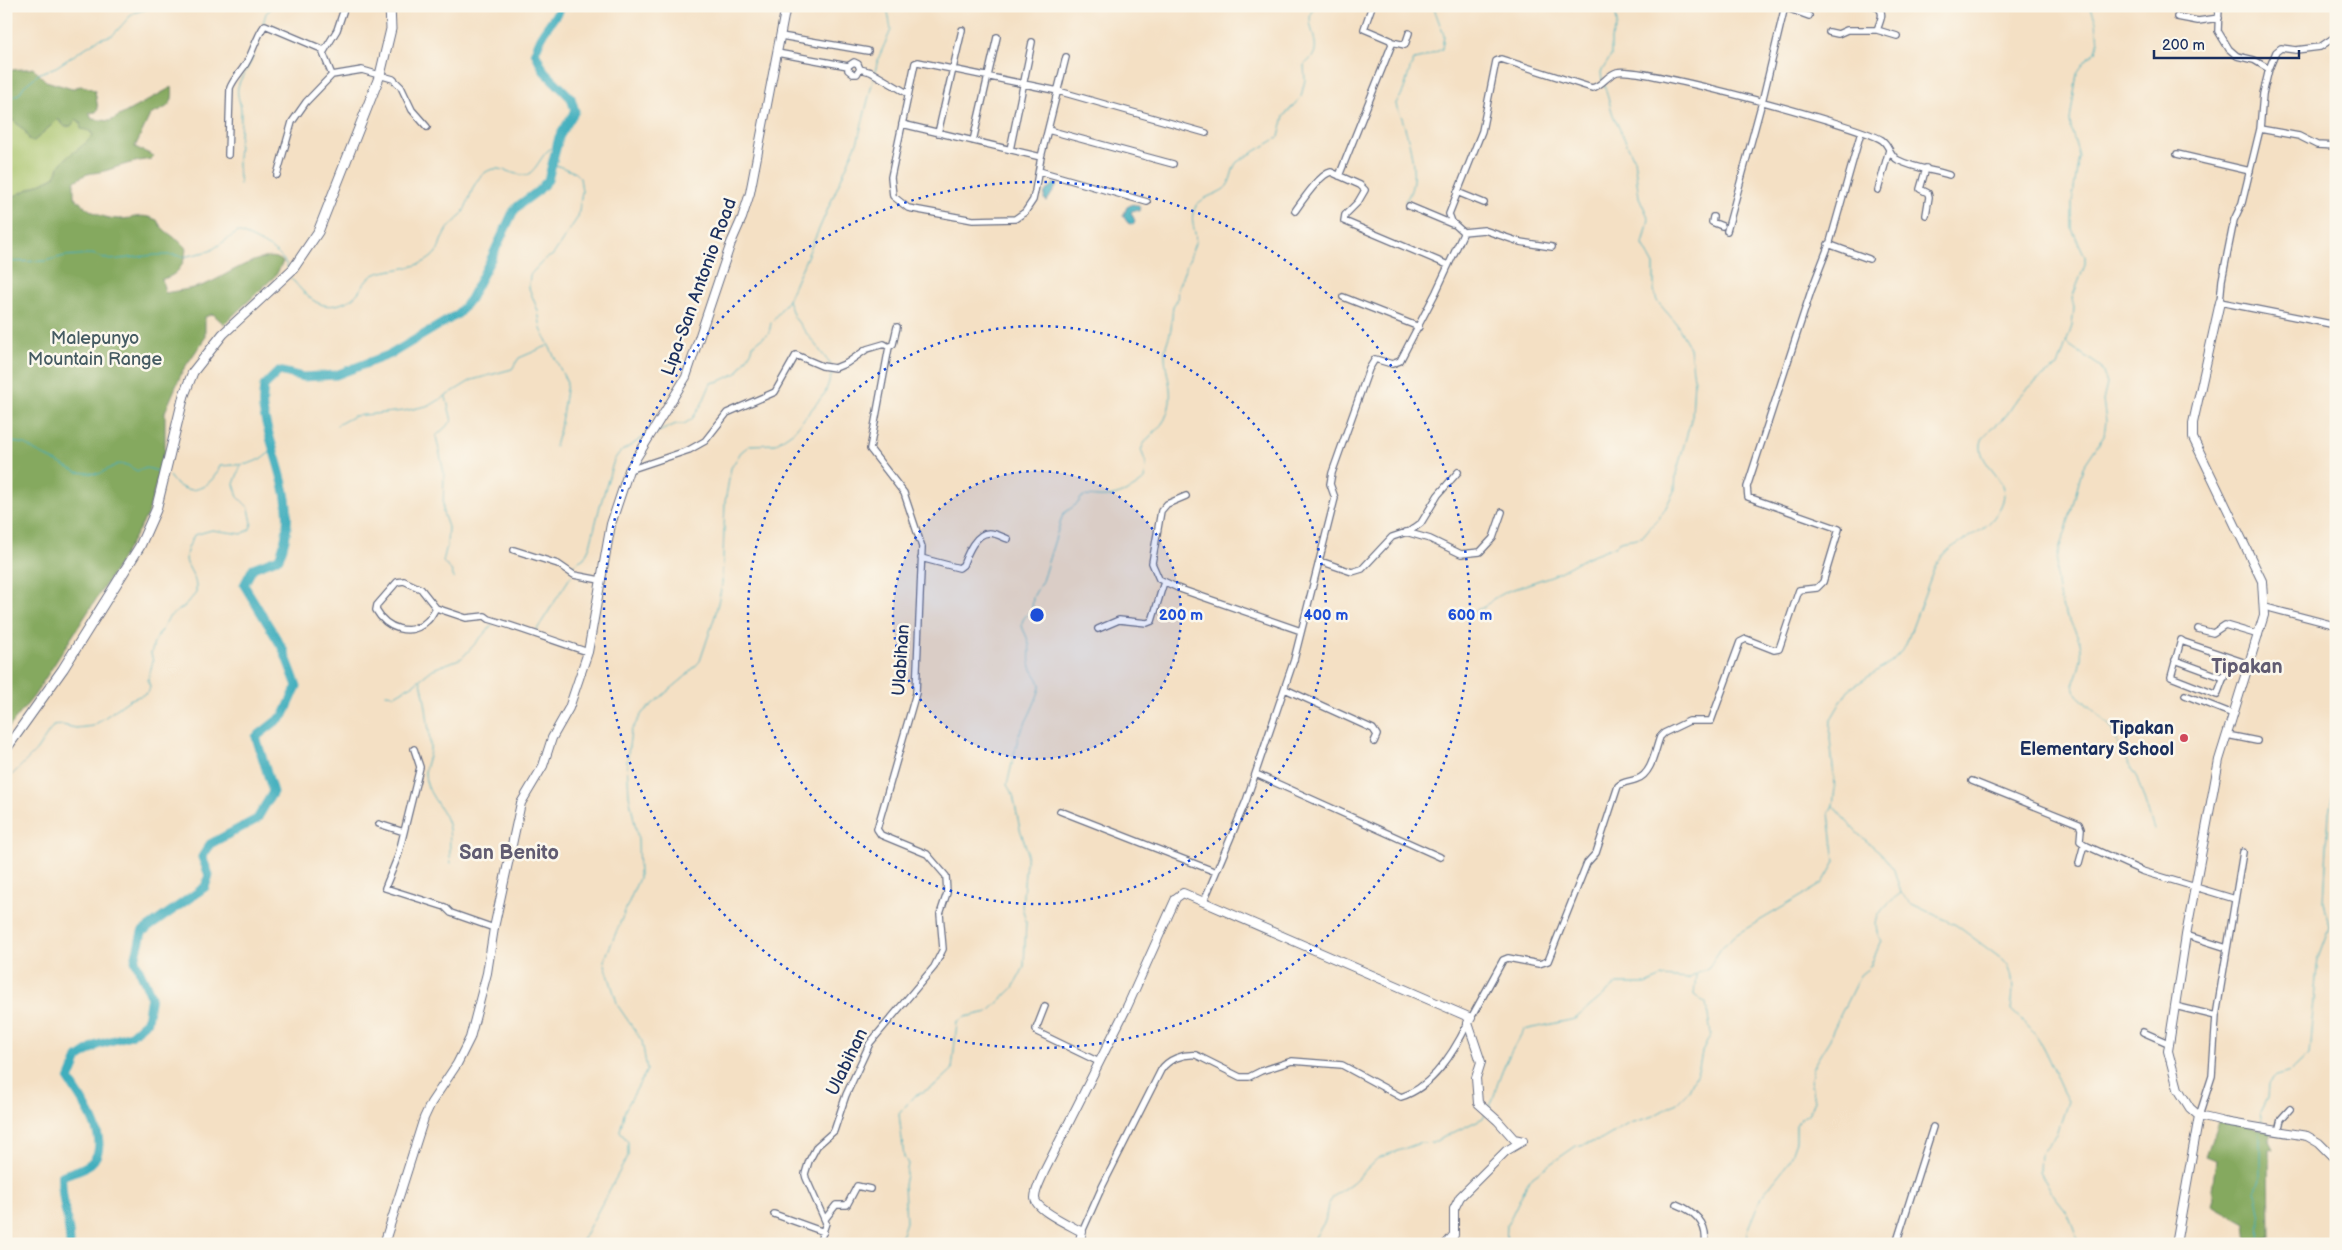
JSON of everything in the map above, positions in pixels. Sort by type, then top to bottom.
[{"type":"main road","points":[[6,749],[58,676],[126,570],[149,527],[161,493],[184,395],[193,372],[223,334],[284,279],[310,246],[318,232],[380,75],[390,29],[390,6]]},
{"type":"street","points":[[332,75],[324,56],[324,50],[338,30],[345,6]]},
{"type":"street","name":"Lipa-San Antonio Road","points":[[384,1244],[424,1118],[470,1038],[487,973],[494,928],[521,803],[543,766],[552,738],[568,708],[588,652],[611,524],[629,470],[686,377],[731,243],[742,218],[750,193],[786,6]]},
{"type":"street","points":[[1372,6],[1364,29],[1392,42],[1405,45],[1409,33]]},
{"type":"street","points":[[1876,6],[1881,11],[1882,16],[1877,30]]},
{"type":"street","points":[[2219,6],[2218,31],[2233,53],[2254,60],[2270,69]]},
{"type":"street","points":[[1713,217],[1712,222],[1725,228],[1762,102],[1785,7],[1808,16]]},
{"type":"street","points":[[2177,17],[2198,21],[2219,18]]},
{"type":"street","points":[[228,155],[230,88],[243,69],[255,41],[265,25],[324,50]]},
{"type":"street","points":[[938,133],[962,30]]},
{"type":"street","points":[[1829,32],[1838,34],[1847,30],[1877,30],[1897,36]]},
{"type":"street","points":[[780,36],[868,51]]},
{"type":"street","points":[[2336,36],[2320,47],[2296,50],[2281,48],[2276,52],[2262,94],[2260,129],[2242,203],[2234,220],[2222,280],[2220,302],[2193,423],[2193,438],[2262,581],[2265,607],[2259,635],[2219,760],[2168,1043],[2170,1062],[2178,1089],[2190,1108],[2200,1116],[2252,1128],[2307,1136],[2319,1143],[2336,1160]]},
{"type":"street","points":[[973,141],[997,37]]},
{"type":"street","points":[[1010,150],[1032,42]]},
{"type":"street","points":[[1339,176],[1369,105],[1392,42]]},
{"type":"street","points":[[777,53],[848,66],[848,70],[853,74],[857,74],[860,69],[870,72],[907,93]]},
{"type":"street","points":[[1066,57],[1058,91],[1041,157],[1033,200],[1025,212],[1016,219],[973,220],[908,208],[893,196],[890,188],[890,177],[907,93],[916,62],[953,68],[1058,91],[1206,133]]},
{"type":"street","points":[[1454,224],[1449,214],[1482,131],[1496,61],[1501,59],[1592,88],[1617,72],[1625,71],[1656,76],[1762,102],[1861,132],[1883,141],[1898,160],[1949,175]]},
{"type":"street","points":[[277,175],[292,122],[306,102],[332,75],[362,70],[393,79],[401,87],[412,110],[427,127]]},
{"type":"street","points":[[902,124],[1041,157]]},
{"type":"street","points":[[2260,129],[2299,136],[2317,145],[2336,146]]},
{"type":"street","points":[[1048,130],[1172,164]]},
{"type":"street","points":[[1079,1244],[1082,1232],[1102,1187],[1161,1070],[1165,1064],[1173,1060],[1190,1054],[1196,1055],[1240,1077],[1249,1077],[1261,1071],[1292,1062],[1342,1065],[1401,1098],[1418,1091],[1450,1055],[1504,960],[1508,958],[1538,964],[1548,961],[1587,863],[1596,853],[1618,786],[1622,782],[1643,777],[1649,769],[1660,736],[1664,732],[1689,721],[1711,721],[1740,642],[1746,639],[1774,650],[1779,649],[1798,590],[1817,588],[1823,582],[1839,529],[1774,508],[1748,497],[1747,492],[1838,217],[1861,132]]},
{"type":"street","points":[[1878,190],[1889,150]]},
{"type":"street","points":[[2178,154],[2250,171]]},
{"type":"street","points":[[1926,168],[1920,189],[1928,193],[1929,197],[1926,215]]},
{"type":"street","points":[[1039,171],[1147,202]]},
{"type":"street","points":[[1295,211],[1326,173],[1331,172],[1360,185],[1365,190],[1358,202],[1344,215],[1344,221],[1448,265]]},
{"type":"street","points":[[1457,192],[1484,203]]},
{"type":"street","points":[[1409,206],[1454,224],[1463,232],[1484,230],[1520,242],[1552,247]]},
{"type":"street","points":[[1204,901],[1256,774],[1285,688],[1320,561],[1335,498],[1330,484],[1332,473],[1372,361],[1375,359],[1396,364],[1419,327],[1463,232]]},
{"type":"street","points":[[1828,244],[1869,259]]},
{"type":"street","points":[[1343,297],[1419,327]]},
{"type":"street","points":[[2220,302],[2336,325]]},
{"type":"street","name":"Ulabihan","points":[[819,1244],[824,1232],[825,1219],[806,1178],[805,1174],[809,1161],[817,1146],[834,1131],[846,1095],[870,1043],[934,967],[943,949],[940,914],[947,893],[946,876],[927,854],[881,835],[877,829],[916,693],[922,558],[922,547],[904,493],[870,449],[889,347],[893,344],[897,328]]},
{"type":"street","points":[[629,470],[690,450],[705,441],[727,413],[775,392],[796,355],[822,366],[836,368],[867,349],[884,344],[889,347]]},
{"type":"street","points":[[1320,561],[1356,572],[1387,541],[1417,527],[1425,519],[1438,495],[1458,472]]},
{"type":"street","points":[[1186,496],[1167,504],[1161,511],[1152,562],[1156,574],[1164,582],[1301,631]]},
{"type":"street","points":[[1406,532],[1430,539],[1461,554],[1480,552],[1493,538],[1502,512]]},
{"type":"street","points":[[922,558],[960,568],[963,565],[968,550],[984,534],[992,533],[1008,539]]},
{"type":"street","points":[[514,550],[558,564],[574,575],[600,580]]},
{"type":"street","points":[[436,608],[427,622],[415,629],[399,630],[386,624],[376,610],[377,605],[397,582],[404,581],[421,589],[436,608],[466,618],[485,616],[489,619],[533,631],[541,637],[588,652]]},
{"type":"street","points":[[1098,629],[1120,620],[1147,623],[1152,621],[1164,582]]},
{"type":"street","points":[[2265,607],[2334,625]]},
{"type":"street","points":[[2198,629],[2217,632],[2225,625],[2259,635]]},
{"type":"street","points":[[2231,658],[2217,695],[2214,696],[2174,679],[2171,674],[2180,640],[2249,664]]},
{"type":"street","points":[[2175,660],[2224,678]]},
{"type":"street","points":[[1285,688],[1373,729],[1377,735],[1374,742]]},
{"type":"street","points":[[2185,696],[2233,714]]},
{"type":"street","points":[[2227,735],[2257,741]]},
{"type":"street","points":[[414,749],[420,767],[398,856],[385,888],[445,907],[451,913],[494,928]]},
{"type":"street","points":[[1256,774],[1440,857]]},
{"type":"street","points":[[1972,781],[2079,824],[2081,829],[2080,841],[2142,871],[2235,899]]},
{"type":"street","points":[[1060,811],[1216,872]]},
{"type":"street","points":[[378,824],[404,832]]},
{"type":"street","points":[[2080,863],[2083,848],[2087,846]]},
{"type":"street","points":[[2176,1244],[2200,1116],[2212,1076],[2216,1016],[2243,852]]},
{"type":"street","points":[[1082,1232],[1041,1208],[1035,1202],[1035,1195],[1044,1172],[1127,1007],[1176,898],[1183,893],[1469,1020]]},
{"type":"street","points":[[2186,935],[2227,948]]},
{"type":"street","points":[[1045,1006],[1036,1029],[1037,1032],[1099,1062]]},
{"type":"street","points":[[2175,1006],[2216,1016]]},
{"type":"street","points":[[1446,1244],[1454,1235],[1454,1209],[1460,1197],[1506,1151],[1523,1141],[1514,1139],[1478,1103],[1476,1078],[1480,1062],[1469,1020]]},
{"type":"street","points":[[2143,1032],[2168,1043]]},
{"type":"street","points":[[2278,1132],[2281,1119],[2290,1110]]},
{"type":"street","points":[[1896,1244],[1933,1127]]},
{"type":"street","points":[[825,1219],[836,1206],[847,1205],[857,1186],[870,1189]]},
{"type":"street","points":[[1676,1204],[1688,1209],[1706,1230],[1705,1244]]},
{"type":"street","points":[[774,1214],[824,1232]]},
{"type":"green space","name":"Malepunyo Mountain Range","points":[[33,68],[46,81],[72,89],[84,86],[95,91],[98,109],[96,112],[89,113],[92,119],[110,121],[172,87],[173,94],[170,103],[168,106],[150,115],[135,147],[154,156],[151,159],[87,174],[74,182],[74,196],[94,212],[112,219],[146,216],[157,220],[162,228],[186,248],[180,268],[172,275],[162,279],[165,293],[206,284],[258,259],[268,257],[276,258],[283,262],[276,275],[224,324],[213,314],[205,317],[205,338],[183,370],[165,412],[165,450],[148,514],[118,565],[34,696],[6,731],[6,200],[54,177],[61,163],[93,135],[90,131],[81,129],[80,122],[76,119],[71,126],[65,127],[57,120],[34,141],[30,141],[25,131],[13,120],[6,133],[6,72]]},
{"type":"green space","points":[[76,119],[93,135],[90,140],[60,164],[54,177],[6,200],[6,133],[13,120],[25,131],[30,141],[34,141],[57,120],[61,124]]},
{"type":"green space","points":[[2218,1121],[2272,1131],[2269,1141],[2273,1149],[2269,1150],[2270,1238],[2264,1238],[2264,1244],[2248,1244],[2246,1224],[2212,1205],[2216,1160],[2206,1156]]},
{"type":"water","points":[[1055,183],[1058,184],[1047,201],[1044,199],[1045,192]]},
{"type":"water","points":[[1133,204],[1140,207],[1139,211],[1134,210],[1131,212],[1135,221],[1133,225],[1128,223],[1123,216],[1127,207]]},
{"type":"waterway","points":[[6,100],[19,94],[24,86],[40,73],[56,67],[99,39],[113,35],[133,13],[157,6]]},
{"type":"waterway","points":[[263,24],[266,13],[274,6]]},
{"type":"waterway","points":[[70,1244],[62,1193],[62,1176],[90,1164],[97,1155],[99,1145],[98,1134],[88,1110],[69,1080],[78,1058],[97,1045],[131,1035],[147,1021],[151,996],[135,960],[142,932],[205,887],[209,875],[202,857],[210,844],[257,819],[273,792],[256,737],[284,715],[297,686],[283,649],[244,585],[253,568],[279,558],[285,539],[287,520],[283,483],[263,409],[264,386],[279,371],[303,377],[336,375],[391,354],[458,314],[470,299],[513,212],[548,180],[559,137],[575,111],[571,98],[544,71],[535,52],[543,33],[562,6]]},
{"type":"waterway","points":[[875,72],[878,59],[891,30],[887,6]]},
{"type":"waterway","points":[[894,1244],[902,1234],[906,1222],[904,1185],[908,1164],[904,1157],[899,1114],[913,1097],[936,1085],[952,1070],[957,1022],[965,1017],[988,1012],[1013,988],[1024,967],[1026,921],[1022,907],[1027,850],[1020,829],[1013,795],[1007,785],[1019,734],[1035,702],[1040,685],[1030,664],[1030,647],[1022,626],[1023,619],[1032,610],[1033,597],[1042,581],[1063,514],[1078,503],[1082,497],[1117,495],[1145,479],[1146,463],[1141,450],[1146,440],[1165,420],[1169,405],[1170,389],[1165,351],[1170,332],[1173,306],[1177,300],[1178,288],[1196,239],[1192,219],[1194,210],[1203,199],[1227,186],[1237,162],[1279,137],[1284,116],[1301,97],[1305,80],[1304,65],[1313,56],[1315,50],[1310,18],[1315,6]]},
{"type":"waterway","points":[[1405,201],[1413,184],[1411,149],[1396,103],[1400,98],[1414,60],[1442,49],[1444,35],[1433,6]]},
{"type":"waterway","points":[[1602,80],[1601,72],[1611,56],[1611,39],[1617,25],[1616,13],[1619,6]]},
{"type":"waterway","points":[[1488,1110],[1504,1067],[1524,1030],[1575,1019],[1617,984],[1646,984],[1662,977],[1688,979],[1709,967],[1722,947],[1737,934],[1823,883],[1835,862],[1829,813],[1833,805],[1835,788],[1830,738],[1831,719],[1848,690],[1892,661],[1905,647],[1935,566],[1942,556],[1959,543],[1977,533],[1994,518],[2004,497],[2003,488],[1985,460],[1982,452],[1982,440],[2005,417],[2024,392],[2058,367],[2072,326],[2074,308],[2072,298],[2085,265],[2085,256],[2072,229],[2072,202],[2079,156],[2070,120],[2077,73],[2086,60],[2096,52],[2098,44],[2096,21],[2090,6]]},
{"type":"waterway","points":[[240,184],[238,157],[241,110],[238,87],[253,56]]},
{"type":"waterway","points":[[654,434],[676,424],[684,424],[692,419],[702,404],[711,383],[737,373],[752,350],[753,345],[769,333],[771,323],[788,300],[858,140],[874,76]]},
{"type":"waterway","points":[[1458,616],[1485,607],[1493,599],[1505,592],[1554,575],[1585,558],[1615,546],[1620,541],[1642,537],[1664,511],[1675,489],[1676,474],[1692,416],[1694,379],[1690,348],[1676,323],[1657,301],[1654,290],[1654,265],[1643,245],[1649,219],[1639,197],[1634,159],[1613,115],[1604,84]]},
{"type":"waterway","points":[[291,278],[312,300],[318,303],[332,306],[350,300],[370,277],[378,273],[418,265],[432,257],[447,230],[465,209],[477,180],[486,172],[496,169],[527,175],[535,168],[548,150],[557,146]]},
{"type":"waterway","points":[[553,164],[574,172],[580,178],[582,191],[578,217],[553,255],[544,260],[530,275],[529,288],[538,311],[541,329],[567,383],[560,429],[555,446]]},
{"type":"waterway","points":[[6,262],[45,261],[65,256],[92,254],[110,260],[155,255],[183,257],[210,251],[238,232],[275,251],[286,263],[288,269]]},
{"type":"waterway","points":[[788,300],[794,317],[831,365]]},
{"type":"waterway","points":[[2066,343],[2101,367],[2107,384],[2103,401],[2106,421],[2104,436],[2083,467],[2065,534],[2058,552],[2056,573],[2061,604],[2077,634],[2081,648],[2078,672],[2073,685],[2077,695],[2110,726],[2125,759],[2137,778],[2154,830]]},
{"type":"waterway","points":[[337,425],[354,416],[404,411],[431,405],[472,380],[512,369],[519,358],[547,346]]},
{"type":"waterway","points":[[580,1244],[628,1156],[628,1142],[620,1131],[625,1110],[647,1070],[642,1041],[618,1006],[604,961],[639,878],[638,839],[629,795],[627,762],[631,731],[643,712],[685,677],[700,661],[715,616],[722,585],[725,502],[731,468],[741,452],[750,445],[775,444],[794,431],[825,393],[833,371]]},
{"type":"waterway","points":[[446,397],[452,421],[436,436],[444,473],[443,513],[448,527],[447,545],[443,562],[451,570],[454,578]]},
{"type":"waterway","points":[[570,569],[571,566],[584,558],[590,546],[614,460],[619,453],[644,437]]},
{"type":"waterway","points":[[6,441],[25,444],[77,472],[99,474],[118,464],[127,465],[137,471],[147,468],[161,472]]},
{"type":"waterway","points":[[169,476],[182,488],[197,489],[210,481],[220,466],[248,464],[261,459],[275,449]]},
{"type":"waterway","points":[[6,781],[36,751],[53,726],[62,725],[76,728],[93,726],[129,700],[148,693],[150,687],[148,680],[153,661],[151,654],[154,643],[169,617],[185,606],[196,593],[194,577],[186,558],[194,535],[212,530],[242,534],[250,529],[252,523],[249,508],[238,497],[234,484],[241,465]]},
{"type":"waterway","points":[[536,631],[571,576]]},
{"type":"waterway","points":[[386,694],[395,695],[414,684],[433,669],[462,658],[494,623]]},
{"type":"waterway","points":[[420,680],[430,746],[425,770],[426,780],[430,792],[447,821],[451,863]]},
{"type":"waterway","points":[[2263,1125],[2260,1113],[2267,1099],[2268,1084],[2274,1077],[2290,1072],[2309,1054],[2318,957],[2329,927],[2324,901],[2329,812],[2336,780]]},
{"type":"waterway","points":[[1833,806],[1857,833],[1881,853],[1894,870],[1901,893],[1912,904],[1956,925],[2007,963],[2012,980],[2011,1010],[2036,1036],[2068,1101],[2057,1134],[2041,1153],[2040,1172],[2050,1191],[2068,1214],[2077,1237],[2073,1244]]},
{"type":"waterway","points":[[1749,1244],[1747,1231],[1761,1197],[1788,1163],[1796,1141],[1796,1125],[1800,1119],[1808,1114],[1814,1101],[1811,1085],[1812,1068],[1830,1039],[1860,975],[1870,967],[1881,941],[1876,926],[1879,914],[1888,903],[1901,893]]},
{"type":"waterway","points":[[1506,1244],[1507,1225],[1530,1178],[1576,1146],[1601,1140],[1628,1124],[1653,1116],[1677,1103],[1688,1092],[1699,1068],[1702,1052],[1711,1034],[1706,1003],[1694,995],[1696,975]]},
{"type":"waterway","points":[[1311,1244],[1325,1221],[1328,1205],[1334,1196],[1353,1182],[1378,1158],[1420,1143],[1434,1142],[1483,1118],[1485,1115]]},
{"type":"waterway","points":[[2260,1131],[2260,1179],[2256,1191],[2261,1217],[2260,1244]]},
{"type":"place","name":"Tipakan Elementary School","points":[[2184,738]]},
{"type":"district","name":"Tipakan","points":[[2247,667]]},
{"type":"district","name":"San Benito","points":[[509,853]]}]
